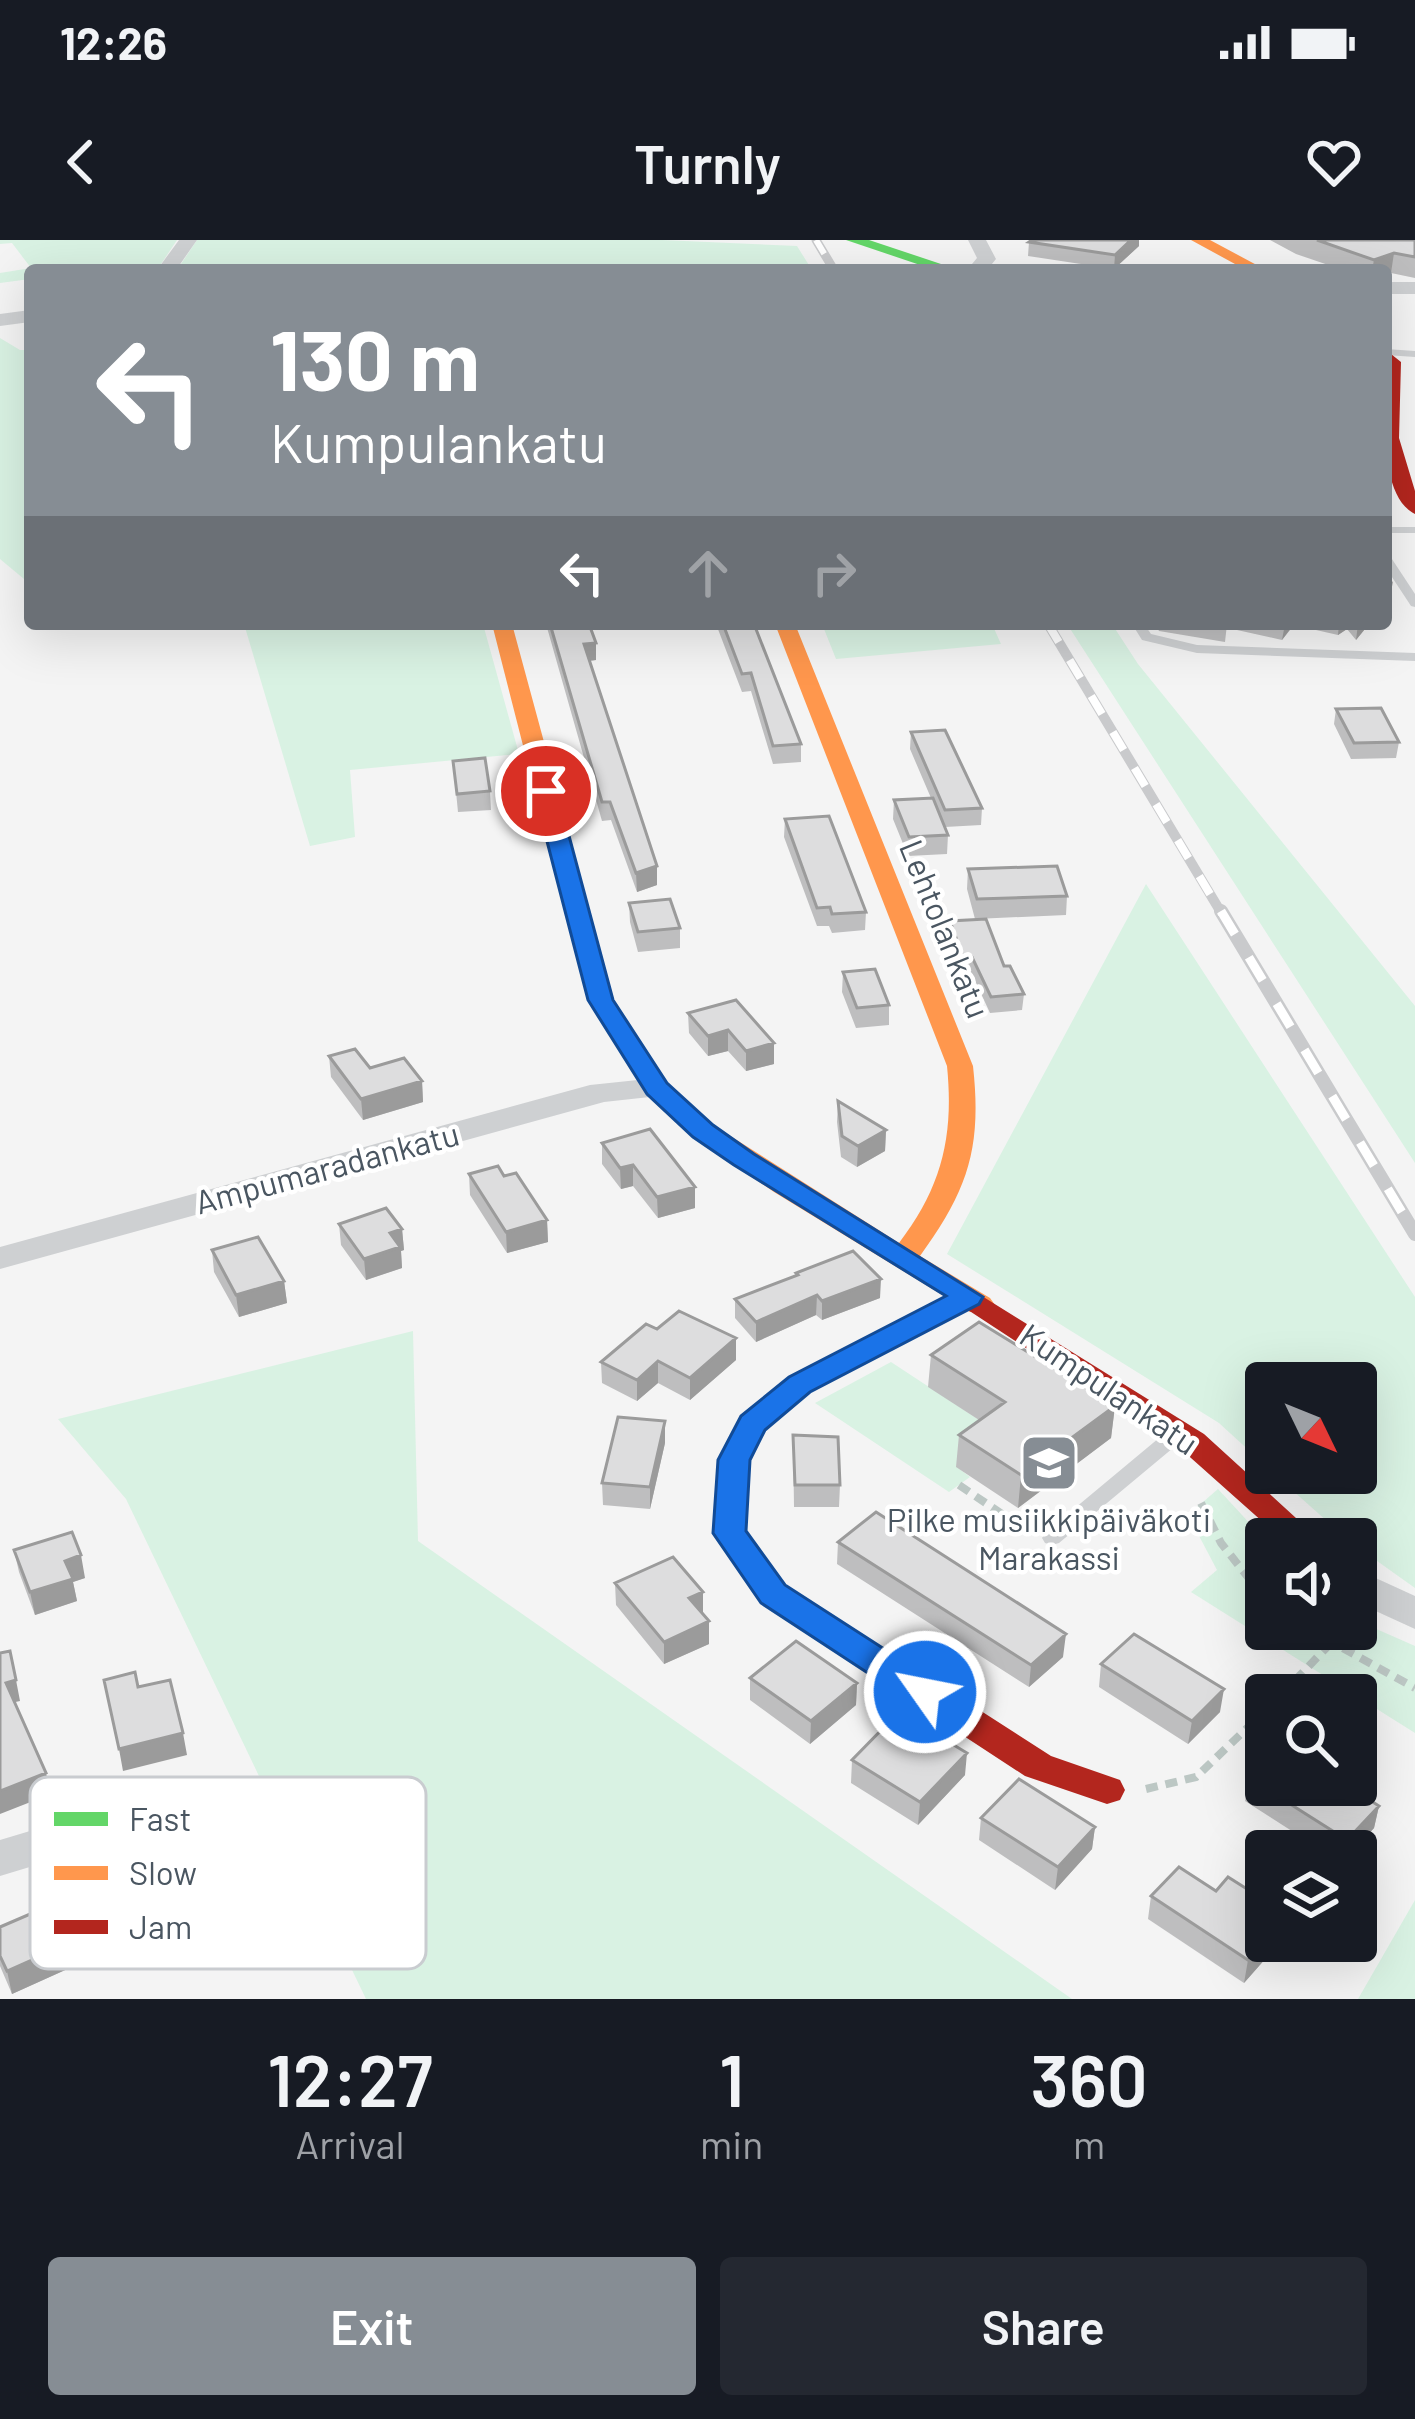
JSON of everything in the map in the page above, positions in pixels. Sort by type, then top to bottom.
[{"type":"street","points":[[853,240],[931,264]]},
{"type":"street","points":[[1198,240],[1246,264]]},
{"type":"street","points":[[1392,472],[1415,508]]},
{"type":"street","name":"Kumpulankatu","points":[[504,630],[601,1000],[656,1088],[744,1160],[905,1256],[1186,1437],[1280,1518]]},
{"type":"street","name":"Lehtolankatu","points":[[787,630],[960,1066],[970,1121],[964,1165],[905,1256]]},
{"type":"street","name":"Ampumaradankatu","points":[[0,1258],[602,1092],[656,1088]]},
{"type":"street","points":[[968,1297],[800,1384],[752,1424],[734,1460],[730,1533],[773,1594],[1038,1766],[1107,1790]]},
{"type":"street","points":[[1377,1595],[1415,1614]]},
{"type":"street","points":[[0,1858],[30,1849]]},
{"type":"lane","points":[[1392,568],[1415,604]]},
{"type":"lane","points":[[1141,630],[1146,638],[1197,649],[1415,657]]},
{"type":"lane","points":[[1052,1538],[1186,1437]]},
{"type":"path","points":[[1186,1437],[1188,1478],[1220,1543],[1245,1574]]},
{"type":"path","points":[[959,1485],[1037,1537],[1052,1538]]},
{"type":"path","points":[[1301,1674],[1324,1650]]},
{"type":"path","points":[[1342,1650],[1415,1688]]},
{"type":"path","points":[[1107,1790],[1164,1788],[1196,1777],[1245,1730]]},
{"type":"green space","points":[[0,240],[177,240],[161,264],[28,264],[12,243],[0,244]]},
{"type":"green space","points":[[197,240],[662,240],[797,246],[808,264],[181,264]]},
{"type":"green space","points":[[24,269],[24,280],[0,283],[0,273]]},
{"type":"green space","points":[[0,338],[24,350],[24,579],[0,559]]},
{"type":"green space","points":[[246,630],[485,630],[519,754],[350,770],[355,837],[310,846]]},
{"type":"green space","points":[[824,630],[995,630],[1001,644],[836,659]]},
{"type":"green space","points":[[1071,630],[1116,630],[1138,664],[1415,1006],[1415,1163]]},
{"type":"green space","points":[[1146,884],[1415,1297],[1415,1588],[1377,1561],[1377,1518],[1323,1518],[1297,1494],[1377,1494],[1377,1362],[1245,1362],[1245,1447],[1219,1423],[947,1254]]},
{"type":"green space","points":[[413,1331],[418,1541],[1072,1999],[366,1999],[352,1969],[426,1969],[426,1777],[259,1777],[126,1499],[58,1419]]},
{"type":"green space","points":[[891,1362],[1002,1435],[957,1467],[970,1477],[949,1492],[815,1403]]},
{"type":"green space","points":[[1218,1489],[1245,1518],[1245,1626],[1191,1592],[1217,1570],[1188,1515]]},
{"type":"green space","points":[[1377,1629],[1415,1646],[1415,1733],[1377,1709],[1377,1674],[1321,1674],[1283,1650],[1377,1650]]},
{"type":"green space","points":[[1415,1900],[1415,1999],[1358,1999]]},
{"type":"building","points":[[1131,240],[1115,255],[1029,242]]},
{"type":"building","points":[[1317,240],[1415,240],[1415,257],[1394,253],[1374,260]]},
{"type":"building","points":[[552,630],[591,630],[596,643],[584,644],[657,866],[636,873],[610,802],[602,802]]},
{"type":"building","points":[[725,630],[756,630],[801,744],[773,746],[751,673],[742,674]]},
{"type":"building","points":[[1381,708],[1399,742],[1354,743],[1336,709]]},
{"type":"building","points":[[945,730],[982,808],[945,810],[911,732]]},
{"type":"building","points":[[485,758],[490,791],[457,794],[453,761]]},
{"type":"building","points":[[933,798],[948,835],[909,837],[894,800]]},
{"type":"building","points":[[829,816],[866,912],[832,914],[830,907],[817,908],[785,819]]},
{"type":"building","points":[[1057,866],[1067,896],[977,899],[968,869]]},
{"type":"building","points":[[670,899],[680,928],[638,932],[629,903]]},
{"type":"building","points":[[986,919],[1004,966],[1010,966],[1024,994],[991,997],[972,957],[963,957],[950,921]]},
{"type":"building","points":[[875,969],[889,1005],[857,1008],[843,972]]},
{"type":"building","points":[[736,1000],[774,1043],[746,1051],[728,1030],[708,1036],[688,1013]]},
{"type":"building","points":[[355,1049],[370,1068],[404,1058],[422,1081],[361,1099],[329,1056]]},
{"type":"building","points":[[838,1101],[886,1130],[858,1146],[842,1136]]},
{"type":"building","points":[[650,1129],[695,1187],[657,1197],[633,1165],[620,1168],[602,1143]]},
{"type":"building","points":[[498,1166],[504,1176],[516,1173],[547,1220],[506,1232],[469,1174]]},
{"type":"building","points":[[386,1208],[402,1229],[390,1233],[400,1247],[364,1259],[339,1224]]},
{"type":"building","points":[[258,1237],[284,1281],[236,1295],[212,1250]]},
{"type":"building","points":[[853,1251],[881,1279],[822,1301],[817,1295],[756,1322],[735,1299],[798,1275]]},
{"type":"building","points":[[679,1311],[736,1338],[690,1378],[658,1361],[637,1380],[601,1362],[646,1324],[657,1329]]},
{"type":"building","points":[[979,1322],[1115,1406],[1021,1475],[959,1435],[1005,1402],[931,1355]]},
{"type":"building","points":[[618,1417],[665,1421],[650,1487],[602,1483]]},
{"type":"building","points":[[793,1435],[838,1437],[840,1485],[795,1485]]},
{"type":"building","points":[[876,1512],[1066,1634],[1031,1665],[838,1542]]},
{"type":"building","points":[[72,1532],[81,1555],[65,1561],[73,1579],[30,1592],[14,1550]]},
{"type":"building","points":[[673,1557],[703,1592],[689,1598],[709,1621],[664,1642],[615,1583]]},
{"type":"building","points":[[1134,1634],[1224,1689],[1192,1721],[1101,1664]]},
{"type":"building","points":[[796,1641],[857,1683],[811,1721],[750,1678]]},
{"type":"building","points":[[10,1651],[16,1680],[6,1683],[46,1773],[0,1791],[0,1653]]},
{"type":"building","points":[[135,1672],[138,1687],[170,1680],[183,1733],[119,1749],[104,1680]]},
{"type":"building","points":[[899,1712],[967,1753],[920,1802],[852,1760]]},
{"type":"building","points":[[1019,1779],[1095,1827],[1058,1867],[981,1818]]},
{"type":"building","points":[[1293,1806],[1379,1806],[1356,1830],[1331,1830]]},
{"type":"building","points":[[1179,1867],[1216,1891],[1228,1877],[1245,1888],[1245,1958],[1151,1896]]},
{"type":"building","points":[[30,1914],[30,1961],[7,1971],[0,1956],[0,1927]]},
{"type":"railway","points":[[816,240],[830,264]]},
{"type":"railway","points":[[1052,630],[1222,914]]},
{"type":"railway","points":[[1221,911],[1415,1234]]},
{"type":"traffic: fast","points":[[853,240],[931,264]]},
{"type":"traffic: slow","points":[[1198,240],[1246,264]]},
{"type":"traffic: slow","points":[[504,630],[601,1000],[657,1088],[703,1131],[784,1186],[980,1305]]},
{"type":"traffic: slow","points":[[787,630],[960,1066],[964,1123],[956,1168],[937,1210],[905,1256]]},
{"type":"traffic: jam","points":[[1392,361],[1392,372]]},
{"type":"traffic: jam","points":[[1392,446],[1415,508]]},
{"type":"traffic: jam","points":[[969,1297],[800,1384],[752,1423],[734,1460],[730,1533],[773,1594],[1038,1766],[1107,1790]]},
{"type":"traffic: jam","points":[[980,1305],[1193,1442],[1279,1518]]},
{"type":"place","name":"Pilke musiikkipäiväkoti Marakassi","points":[[1049,1463]]},
{"type":"route","points":[[546,791],[601,1000],[656,1088],[744,1160],[968,1297],[800,1384],[752,1424],[734,1460],[730,1533],[773,1594],[925,1692]]}]
